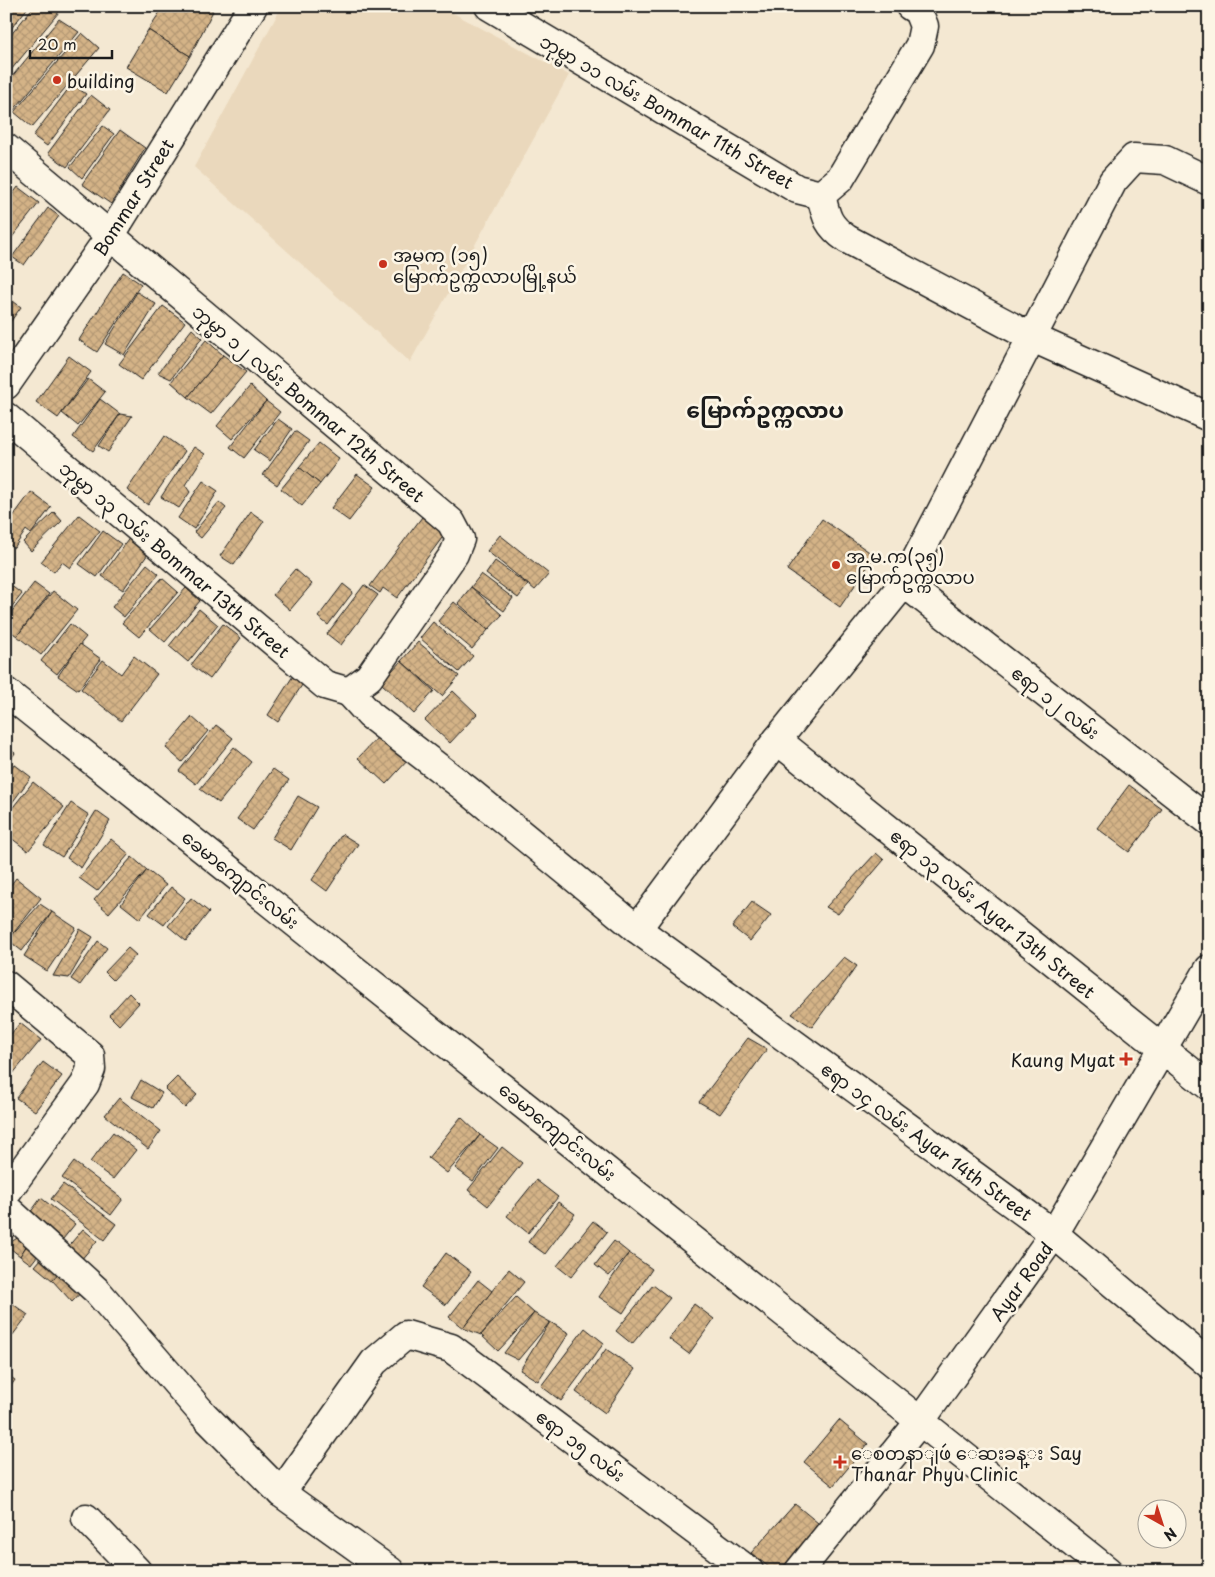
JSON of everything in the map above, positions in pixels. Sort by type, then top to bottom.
[{"type":"street","name":"Bommar Street","points":[[6,384],[110,236],[253,6]]},
{"type":"street","name":"ဘုမ္မာ ၁၁ လမ်း Bommar 11th Street","points":[[489,6],[797,189],[821,194]]},
{"type":"street","points":[[910,6],[918,10],[924,26],[920,45],[840,179],[821,194],[826,215],[833,229],[847,239],[1033,338],[1209,417]]},
{"type":"street","name":"ဘုမ္မာ ၁၂ လမ်း Bommar 12th Street","points":[[6,148],[451,522],[460,539],[454,554],[369,677],[349,692]]},
{"type":"street","points":[[637,929],[777,740],[904,583],[1113,181],[1134,158],[1165,160],[1209,180]]},
{"type":"street","name":"ဘုမ္မာ ၁၃ လမ်း Bommar 13th Street","points":[[6,417],[325,685],[349,692]]},
{"type":"street","name":"ဧရာ ၁၂ လမ်း","points":[[904,583],[1209,821]]},
{"type":"street","name":"ခေမာကျောင်းလမ်း","points":[[6,692],[1108,1571]]},
{"type":"street","name":"ဧရာ ၁၄ လမ်း Ayar 14th Street","points":[[349,692],[370,715],[472,794],[637,929],[1054,1234],[1209,1364]]},
{"type":"street","name":"ဧရာ ၁၃ လမ်း Ayar 13th Street","points":[[777,740],[1209,1086]]},
{"type":"street","name":"Ayar Road","points":[[799,1571],[921,1420],[1054,1234],[1209,969]]},
{"type":"street","points":[[6,985],[90,1055],[92,1070],[85,1084],[6,1192]]},
{"type":"street","points":[[6,1208],[97,1291],[203,1414],[281,1493],[390,1571]]},
{"type":"street","name":"ဧရာ ၁၅ လမ်း","points":[[281,1493],[374,1362],[406,1335],[451,1348],[749,1571]]},
{"type":"street","points":[[86,1518],[137,1571]]},
{"type":"shaded area","name":"အမက (၁၅) မြောက်ဥက္ကလာပမြို့နယ်","points":[[282,6],[440,6],[569,75],[410,362],[194,167]]},
{"type":"building","points":[[6,6],[29,6],[6,35]]},
{"type":"building","name":"building","points":[[34,6],[51,6],[59,12],[6,76],[6,41]]},
{"type":"building","points":[[164,6],[204,6],[213,11],[190,56],[148,30]]},
{"type":"building","name":"building","points":[[59,19],[79,32],[13,111],[6,105],[6,84]]},
{"type":"building","points":[[148,30],[190,56],[168,92],[126,67]]},
{"type":"building","name":"building","points":[[82,33],[99,48],[32,127],[14,112]]},
{"type":"building","name":"building","points":[[72,84],[86,94],[47,146],[33,136]]},
{"type":"building","name":"building","points":[[91,95],[110,110],[67,167],[48,153]]},
{"type":"building","name":"building","points":[[103,126],[114,134],[82,178],[70,167]]},
{"type":"building","name":"building","points":[[120,130],[145,148],[111,204],[82,184]]},
{"type":"building","points":[[18,187],[39,203],[6,245],[6,203]]},
{"type":"building","points":[[48,208],[59,216],[24,265],[12,257]]},
{"type":"building","points":[[123,272],[141,284],[97,352],[79,340]]},
{"type":"building","points":[[137,292],[156,304],[124,355],[105,344]]},
{"type":"building","points":[[6,296],[21,307],[6,328]]},
{"type":"building","points":[[163,306],[185,322],[141,380],[119,364]]},
{"type":"building","points":[[192,329],[202,338],[171,379],[158,373]]},
{"type":"building","points":[[206,340],[223,355],[188,397],[171,382]]},
{"type":"building","points":[[223,355],[246,372],[211,414],[188,397]]},
{"type":"building","points":[[69,356],[91,372],[58,418],[36,402]]},
{"type":"building","points":[[88,379],[105,392],[78,426],[62,413]]},
{"type":"building","points":[[250,386],[266,401],[232,439],[217,426]]},
{"type":"building","points":[[100,399],[120,414],[93,451],[73,437]]},
{"type":"building","points":[[266,401],[280,412],[244,458],[230,447]]},
{"type":"building","points":[[120,414],[132,416],[108,452],[99,446]]},
{"type":"building","points":[[278,419],[292,429],[270,461],[254,450]]},
{"type":"building","points":[[295,431],[309,441],[277,485],[263,475]]},
{"type":"building","points":[[164,436],[185,451],[148,505],[127,490]]},
{"type":"building","points":[[319,443],[339,459],[320,484],[299,467]]},
{"type":"building","points":[[194,447],[205,454],[185,485],[190,492],[179,508],[161,497]]},
{"type":"building","points":[[299,467],[320,484],[302,506],[281,489]]},
{"type":"building","points":[[357,474],[375,487],[349,521],[331,508]]},
{"type":"building","points":[[203,481],[218,491],[194,529],[178,518]]},
{"type":"building","points":[[31,492],[51,507],[31,534],[26,530],[14,548],[6,542],[6,526]]},
{"type":"building","points":[[219,502],[226,508],[201,538],[194,532]]},
{"type":"building","points":[[54,512],[62,521],[31,551],[23,542]]},
{"type":"building","points":[[251,512],[264,521],[234,565],[220,556]]},
{"type":"building","points":[[79,515],[100,531],[70,568],[62,562],[54,572],[41,562]]},
{"type":"building","points":[[422,517],[445,534],[397,598],[383,588],[380,593],[370,586]]},
{"type":"building","name":"အ.မ.က(၃၅) မြောက်ဥက္ကလာပ","points":[[822,519],[875,556],[840,607],[787,570]]},
{"type":"building","points":[[103,531],[121,544],[97,577],[79,564]]},
{"type":"building","points":[[500,535],[549,574],[535,590],[487,551]]},
{"type":"building","points":[[130,537],[150,551],[123,590],[102,576]]},
{"type":"building","points":[[495,561],[528,585],[518,598],[486,574]]},
{"type":"building","points":[[147,564],[159,574],[124,617],[112,607]]},
{"type":"building","points":[[295,569],[312,584],[290,610],[273,595]]},
{"type":"building","points":[[481,574],[513,598],[504,611],[471,587]]},
{"type":"building","points":[[162,578],[178,592],[139,637],[122,623]]},
{"type":"building","points":[[6,582],[22,594],[6,614]]},
{"type":"building","points":[[34,583],[49,594],[17,636],[6,628],[6,619]]},
{"type":"building","points":[[343,584],[353,592],[328,625],[318,617]]},
{"type":"building","points":[[364,585],[378,595],[341,645],[327,634]]},
{"type":"building","points":[[471,587],[502,615],[488,630],[458,603]]},
{"type":"building","points":[[186,588],[200,601],[165,642],[150,629]]},
{"type":"building","points":[[53,591],[77,610],[41,655],[17,636]]},
{"type":"building","points":[[454,602],[488,630],[472,649],[438,621]]},
{"type":"building","points":[[199,609],[218,625],[188,662],[169,646]]},
{"type":"building","points":[[433,622],[473,656],[459,672],[420,638]]},
{"type":"building","points":[[70,624],[86,637],[57,674],[41,661]]},
{"type":"building","points":[[223,624],[241,638],[210,679],[191,665]]},
{"type":"building","points":[[418,642],[459,676],[442,696],[401,661]]},
{"type":"building","points":[[80,644],[101,659],[78,690],[58,676]]},
{"type":"building","points":[[134,656],[157,674],[121,721],[81,689],[103,660],[121,674]]},
{"type":"building","points":[[401,661],[434,691],[414,714],[381,683]]},
{"type":"building","points":[[293,676],[304,682],[278,722],[268,715]]},
{"type":"building","points":[[453,691],[477,714],[450,743],[425,720]]},
{"type":"building","points":[[192,717],[208,731],[182,762],[166,748]]},
{"type":"building","points":[[216,725],[233,738],[196,784],[179,771]]},
{"type":"building","points":[[381,734],[409,759],[386,784],[358,758]]},
{"type":"building","points":[[6,747],[15,753],[6,766]]},
{"type":"building","points":[[234,747],[252,762],[219,803],[200,789]]},
{"type":"building","points":[[14,764],[31,777],[6,811],[6,775]]},
{"type":"building","points":[[273,769],[289,780],[253,830],[237,819]]},
{"type":"building","points":[[33,782],[64,807],[28,851],[6,834],[6,816]]},
{"type":"building","points":[[1129,785],[1162,809],[1129,852],[1097,828]]},
{"type":"building","points":[[298,796],[317,807],[291,850],[272,838]]},
{"type":"building","points":[[71,803],[89,815],[62,857],[44,845]]},
{"type":"building","points":[[96,811],[110,821],[81,868],[67,858]]},
{"type":"building","points":[[342,834],[358,844],[327,891],[312,880]]},
{"type":"building","points":[[111,839],[129,854],[97,891],[79,878]]},
{"type":"building","points":[[876,853],[884,860],[838,914],[826,907]]},
{"type":"building","points":[[132,857],[147,870],[109,913],[94,900]]},
{"type":"building","points":[[147,870],[166,885],[140,919],[121,904]]},
{"type":"building","points":[[16,878],[41,898],[8,940],[6,938],[6,891]]},
{"type":"building","points":[[171,887],[185,898],[164,925],[149,914]]},
{"type":"building","points":[[191,898],[209,912],[186,941],[168,926]]},
{"type":"building","points":[[752,902],[771,915],[750,941],[732,927]]},
{"type":"building","points":[[40,904],[52,912],[22,951],[8,940]]},
{"type":"building","points":[[52,912],[76,928],[47,971],[24,956]]},
{"type":"building","points":[[80,929],[93,937],[69,978],[53,976]]},
{"type":"building","points":[[98,941],[107,948],[80,985],[71,979]]},
{"type":"building","points":[[128,948],[136,955],[113,980],[105,972]]},
{"type":"building","points":[[844,957],[857,966],[812,1027],[792,1014]]},
{"type":"building","points":[[129,993],[139,1003],[119,1025],[109,1015]]},
{"type":"building","points":[[20,1023],[41,1040],[6,1082],[6,1040]]},
{"type":"building","points":[[748,1038],[767,1049],[720,1114],[699,1102]]},
{"type":"building","points":[[43,1062],[62,1076],[35,1111],[16,1098]]},
{"type":"building","points":[[177,1077],[197,1095],[185,1108],[165,1089]]},
{"type":"building","points":[[141,1080],[162,1093],[153,1108],[132,1097]]},
{"type":"building","points":[[119,1098],[161,1131],[148,1149],[105,1115]]},
{"type":"building","points":[[461,1117],[480,1135],[447,1173],[428,1158]]},
{"type":"building","points":[[113,1132],[136,1150],[113,1179],[90,1162]]},
{"type":"building","points":[[480,1135],[498,1148],[473,1181],[455,1168]]},
{"type":"building","points":[[502,1147],[522,1163],[488,1206],[468,1190]]},
{"type":"building","points":[[74,1162],[123,1199],[111,1215],[62,1178]]},
{"type":"building","points":[[536,1180],[558,1197],[528,1233],[507,1216]]},
{"type":"building","points":[[63,1184],[116,1224],[104,1240],[51,1199]]},
{"type":"building","points":[[41,1198],[75,1224],[63,1239],[30,1213]]},
{"type":"building","points":[[558,1202],[575,1214],[545,1254],[528,1242]]},
{"type":"building","points":[[593,1221],[607,1232],[571,1277],[557,1266]]},
{"type":"building","points":[[6,1222],[17,1232],[6,1244]]},
{"type":"building","points":[[83,1229],[97,1241],[80,1261],[66,1249]]},
{"type":"building","points":[[19,1237],[26,1246],[20,1256],[6,1245]]},
{"type":"building","points":[[614,1241],[629,1253],[609,1276],[595,1265]]},
{"type":"building","points":[[29,1242],[41,1251],[31,1264],[20,1256]]},
{"type":"building","points":[[48,1251],[65,1266],[52,1280],[35,1266]]},
{"type":"building","points":[[446,1253],[471,1272],[446,1305],[421,1287]]},
{"type":"building","points":[[629,1253],[652,1269],[623,1313],[599,1297]]},
{"type":"building","points":[[65,1269],[85,1288],[72,1302],[52,1280]]},
{"type":"building","points":[[509,1269],[524,1282],[481,1335],[463,1328]]},
{"type":"building","points":[[478,1280],[492,1291],[463,1328],[449,1317]]},
{"type":"building","points":[[653,1285],[670,1298],[632,1344],[616,1331]]},
{"type":"building","points":[[516,1297],[534,1313],[498,1351],[481,1335]]},
{"type":"building","points":[[6,1299],[28,1315],[12,1336],[6,1332]]},
{"type":"building","points":[[694,1304],[714,1319],[689,1354],[669,1339]]},
{"type":"building","points":[[534,1313],[550,1322],[518,1360],[504,1353]]},
{"type":"building","points":[[550,1322],[569,1333],[538,1381],[520,1370]]},
{"type":"building","points":[[585,1328],[604,1343],[561,1401],[541,1386]]},
{"type":"building","points":[[606,1349],[635,1369],[605,1413],[576,1392]]},
{"type":"building","points":[[6,1374],[15,1380],[6,1393]]},
{"type":"building","name":"ေစတနာျဖဴ ေဆးခန္း Say Thanar Phyu Clinic","points":[[839,1420],[868,1444],[833,1486],[804,1462]]},
{"type":"building","points":[[795,1504],[818,1523],[806,1543],[778,1571],[774,1571],[751,1553]]},
{"type":"place","name":"building","points":[[57,80]]},
{"type":"place","name":"အမက (၁၅) မြောက်ဥက္ကလာပမြို့နယ်","points":[[383,264]]},
{"type":"place","name":"အ.မ.က(၃၅) မြောက်ဥက္ကလာပ","points":[[836,565]]},
{"type":"place","name":"Kaung Myat","points":[[1126,1059]]},
{"type":"place","name":"ေစတနာျဖဴ ေဆးခန္း Say Thanar Phyu Clinic","points":[[840,1462]]},
{"type":"district","name":"မြောက်‌ဥက္ကလာပ","points":[[765,408]]}]
